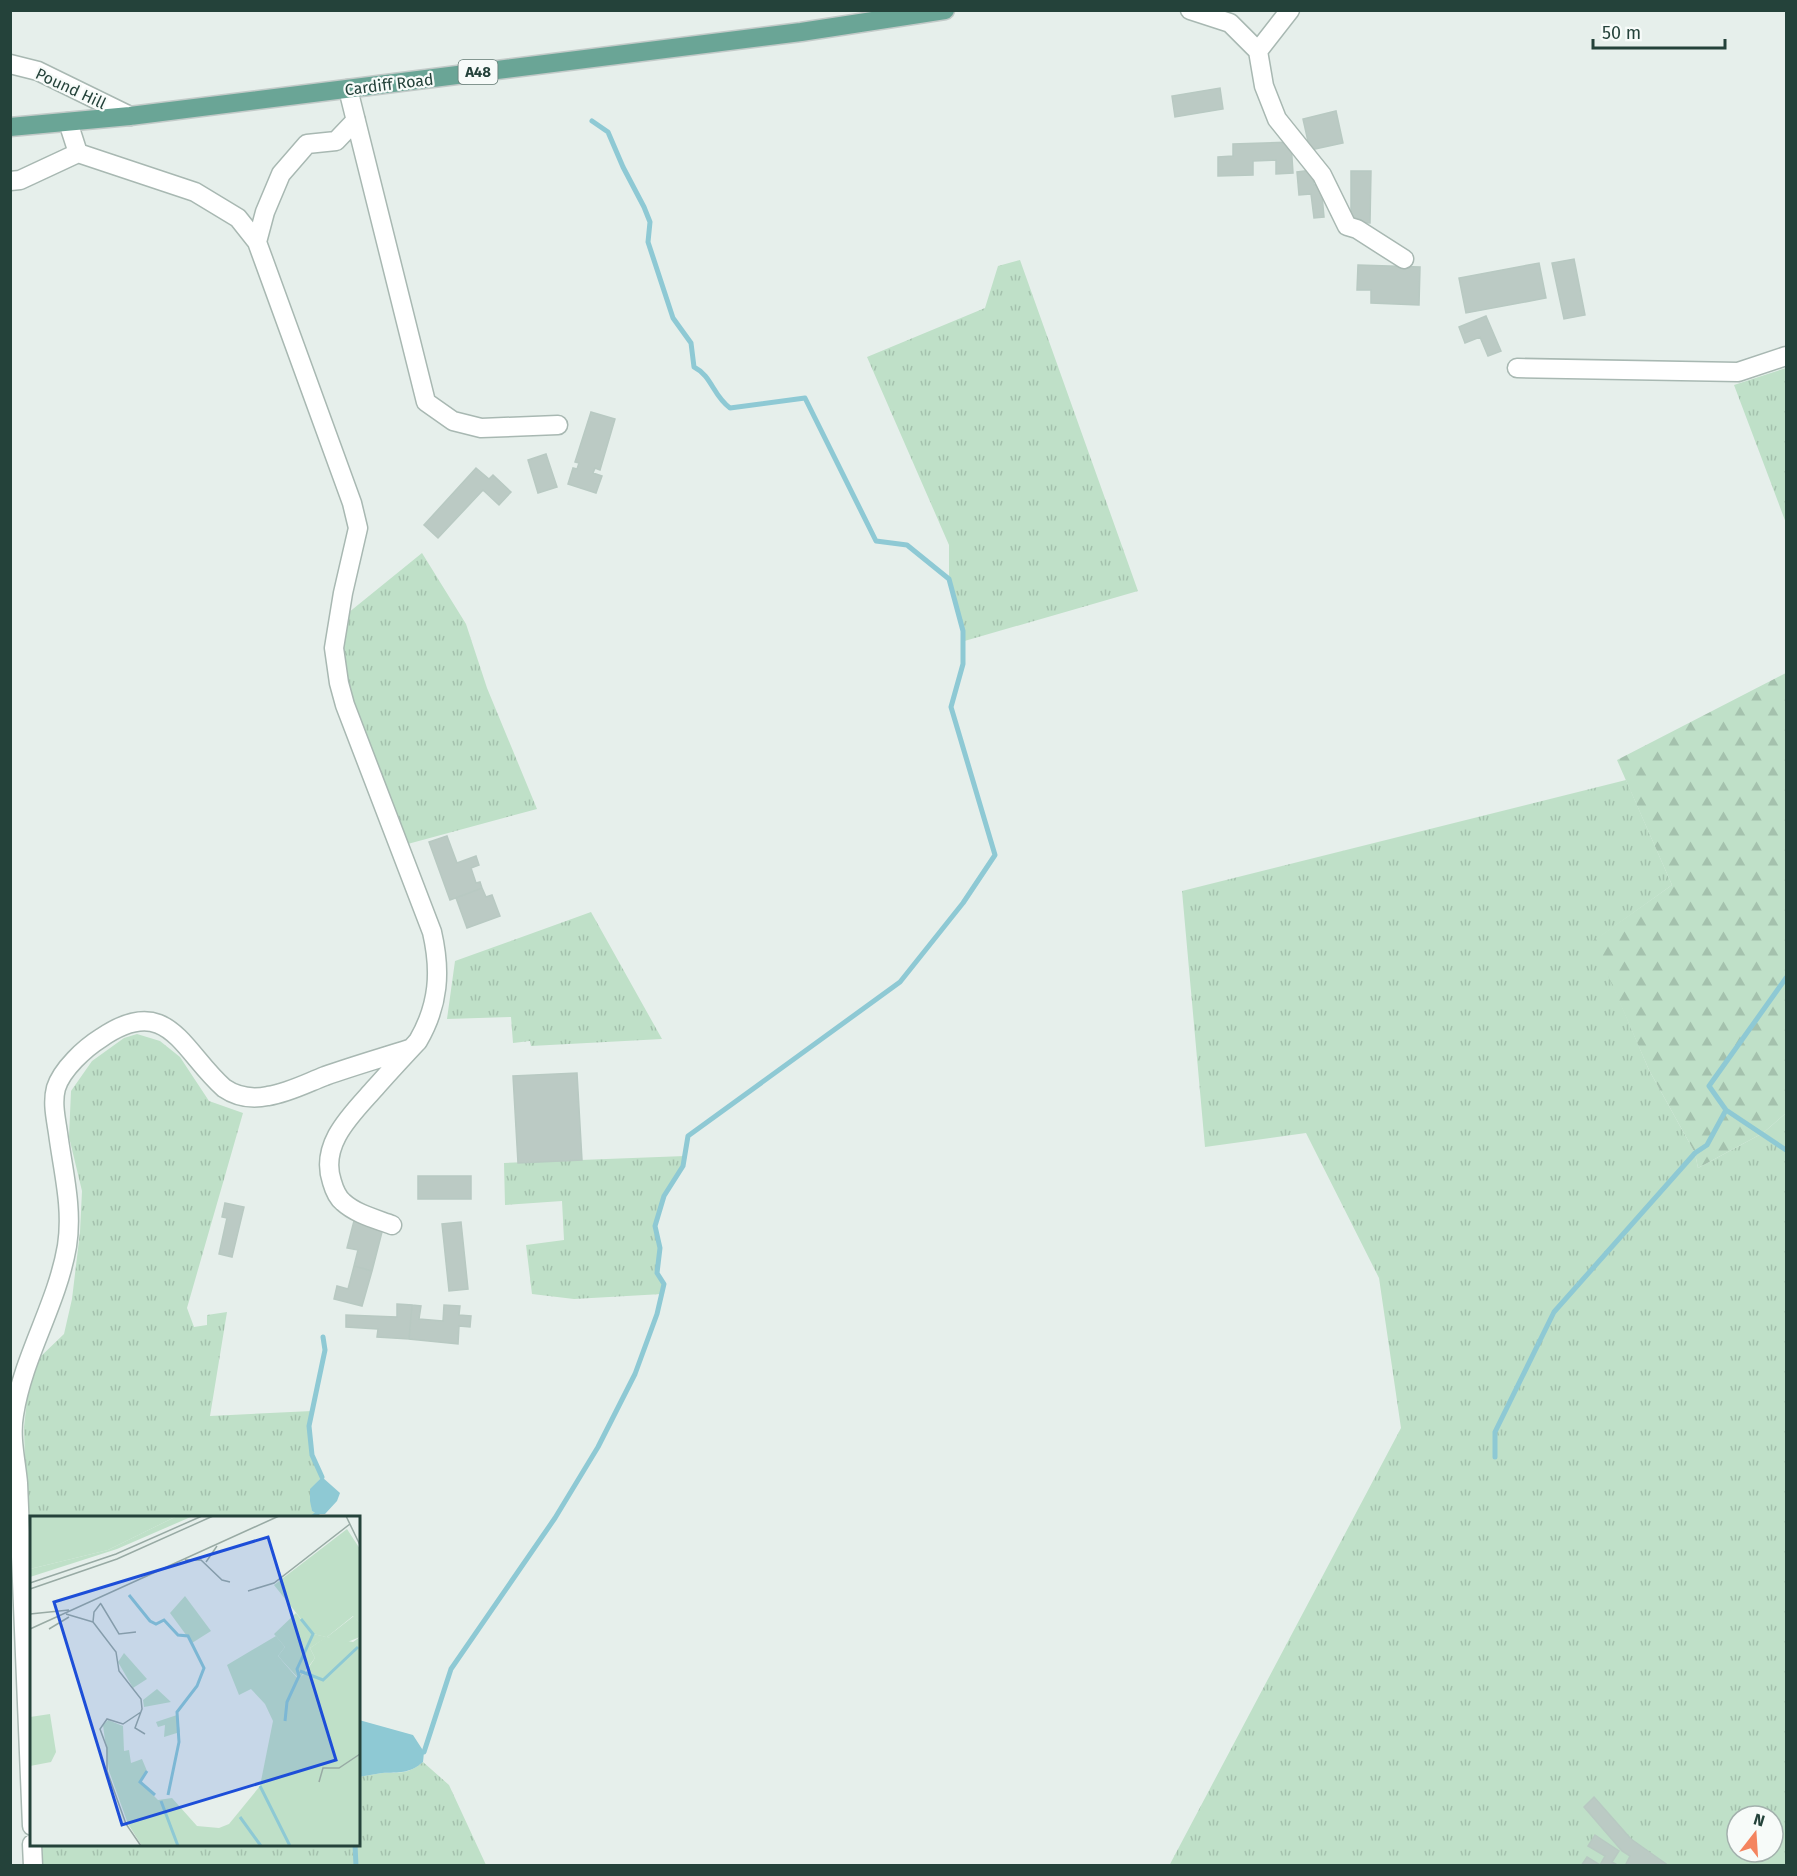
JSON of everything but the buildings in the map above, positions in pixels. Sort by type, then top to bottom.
[{"type":"main road","name":"Cardiff Road","points":[[10,127],[130,116],[348,89],[801,32],[945,10]]},
{"type":"street","points":[[1190,10],[1230,23],[1258,51],[1264,86],[1276,119],[1322,174],[1347,225],[1404,259]]},
{"type":"street","points":[[1258,51],[1290,10]]},
{"type":"street","name":"Pound Hill","points":[[10,64],[38,70],[130,116]]},
{"type":"street","points":[[348,89],[426,402],[453,421],[481,428],[558,424]]},
{"type":"street","points":[[257,242],[265,212],[281,174],[307,144],[336,141],[356,120]]},
{"type":"street","points":[[68,122],[78,153]]},
{"type":"street","points":[[10,181],[20,180],[78,153],[195,192],[238,218],[257,242],[352,503],[358,528],[343,593],[334,648],[335,663],[345,705],[432,932],[437,952],[438,986],[427,1025],[411,1048],[345,1121],[330,1148],[329,1175],[342,1201],[355,1211],[392,1225]]},
{"type":"street","points":[[1517,368],[1738,372],[1786,356]]},
{"type":"street","points":[[30,1777],[18,1483],[13,1427],[19,1391],[50,1308],[67,1245],[68,1201],[55,1109],[56,1088],[60,1078],[97,1040],[123,1025],[147,1021],[162,1025],[176,1034],[216,1081],[231,1093],[246,1097],[278,1094],[411,1048]]},
{"type":"street","points":[[32,1846],[33,1866]]},
{"type":"green space","points":[[1020,260],[1138,591],[961,642],[963,631],[949,579],[949,545],[867,357],[985,308],[998,266]]},
{"type":"green space","points":[[1786,368],[1786,523],[1734,385]]},
{"type":"green space","points":[[422,553],[466,624],[487,688],[537,809],[404,845],[347,682],[342,656],[348,613]]},
{"type":"green space","points":[[1786,673],[1786,1113],[1763,1133],[1698,1168],[1695,1153],[1649,1070],[1593,941],[1672,885],[1617,760]]},
{"type":"green space","points":[[1626,780],[1672,885],[1594,941],[1649,1070],[1695,1153],[1698,1168],[1763,1133],[1786,1113],[1786,1865],[1169,1866],[1401,1428],[1379,1278],[1306,1133],[1205,1147],[1182,891]]},
{"type":"green space","points":[[591,912],[662,1039],[531,1046],[530,1041],[513,1043],[511,1017],[447,1019],[455,961]]},
{"type":"green space","points":[[137,1034],[160,1041],[180,1057],[209,1101],[243,1113],[187,1308],[194,1327],[207,1325],[207,1315],[227,1312],[210,1416],[312,1411],[311,1445],[322,1477],[310,1490],[312,1511],[317,1514],[314,1516],[30,1516],[30,1645],[24,1427],[29,1382],[39,1358],[64,1334],[72,1299],[82,1191],[69,1137],[71,1091],[92,1061],[124,1038]]},
{"type":"green space","points":[[685,1156],[660,1207],[655,1225],[660,1248],[658,1270],[664,1284],[662,1294],[574,1299],[532,1294],[526,1245],[564,1240],[562,1201],[505,1205],[504,1163]]},
{"type":"green space","points":[[423,1762],[449,1785],[486,1865],[43,1866],[42,1846],[360,1846],[360,1777],[413,1769]]},
{"type":"water","points":[[322,1477],[340,1493],[337,1501],[325,1514],[317,1514],[312,1511],[310,1489]]},
{"type":"water","points":[[360,1720],[413,1735],[424,1752],[423,1762],[413,1769],[404,1772],[360,1777]]},
{"type":"waterway","points":[[424,1752],[451,1669],[555,1518],[598,1447],[635,1374],[657,1314],[664,1284],[657,1273],[660,1248],[655,1226],[664,1196],[683,1166],[688,1136],[900,982],[963,903],[995,855],[951,707],[963,664],[963,631],[949,579],[907,545],[876,541],[805,398],[730,408],[705,376],[694,367],[691,343],[673,318],[648,242],[650,222],[644,207],[608,132],[592,121]]},
{"type":"waterway","points":[[1495,1457],[1495,1432],[1554,1312],[1695,1153],[1707,1145],[1726,1110],[1709,1086],[1786,978]]},
{"type":"waterway","points":[[1726,1110],[1786,1150]]},
{"type":"waterway","points":[[322,1477],[312,1455],[309,1426],[325,1350],[323,1337]]},
{"type":"waterway","points":[[355,1846],[356,1866]]}]
